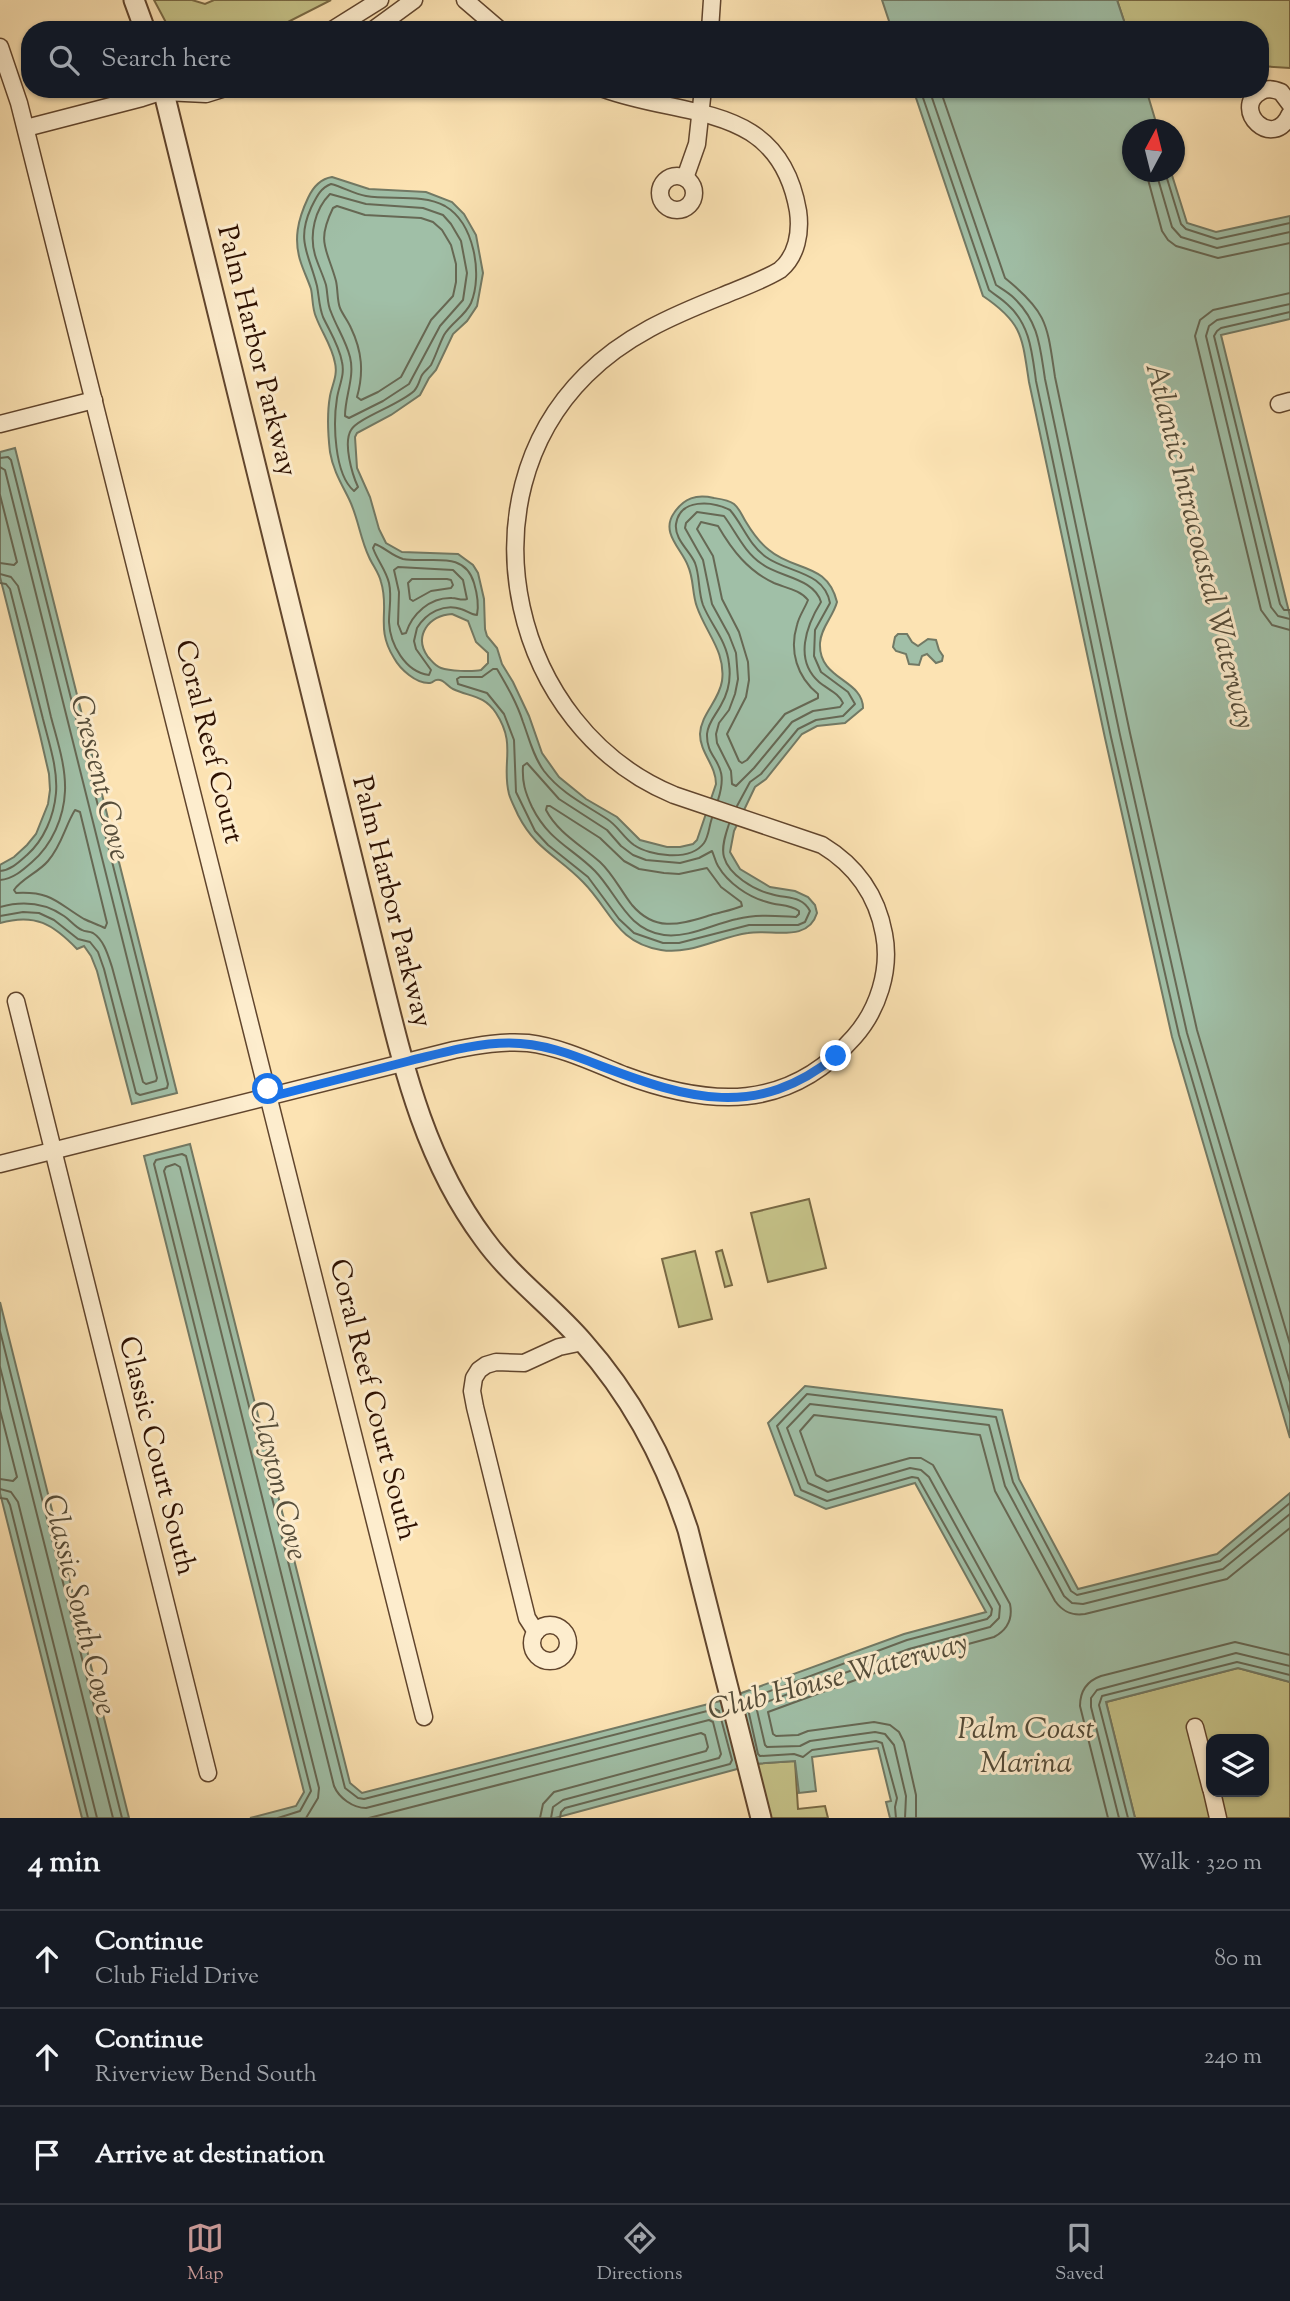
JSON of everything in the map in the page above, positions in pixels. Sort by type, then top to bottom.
[{"type":"street","points":[[134,0],[142,21]]},
{"type":"street","points":[[346,21],[380,0]]},
{"type":"street","points":[[385,21],[414,0]]},
{"type":"street","points":[[465,0],[490,21]]},
{"type":"street","points":[[711,21],[712,0]]},
{"type":"street","name":"Coral Reef Court","points":[[0,47],[26,128],[270,1097]]},
{"type":"street","points":[[1269,89],[1281,92],[1290,103]]},
{"type":"street","points":[[26,128],[137,98]]},
{"type":"street","name":"Palm Harbor Parkway","points":[[168,98],[403,1063],[422,1126],[450,1186],[496,1255],[583,1342],[646,1431],[675,1494],[693,1550],[761,1818]]},
{"type":"street","points":[[0,1164],[403,1063],[475,1046],[507,1042],[528,1043],[573,1055],[686,1094],[720,1098],[767,1093],[822,1067],[836,1056],[856,1035],[877,1000],[886,964],[883,927],[871,894],[861,879],[842,859],[815,842],[685,799],[654,786],[622,765],[587,733],[558,698],[535,653],[524,620],[519,595],[516,523],[522,489],[536,449],[558,409],[584,376],[640,332],[784,267],[795,251],[798,237],[798,211],[788,178],[764,142],[749,130],[730,121],[632,98]]},
{"type":"street","points":[[685,178],[697,144],[702,98]]},
{"type":"street","points":[[1254,98],[1250,110],[1255,122],[1262,127],[1270,129],[1282,125],[1290,114]]},
{"type":"street","points":[[0,424],[94,400]]},
{"type":"street","name":"Classic Court South","points":[[16,1001],[208,1773]]},
{"type":"street","name":"Coral Reef Court South","points":[[270,1097],[424,1717]]},
{"type":"street","points":[[536,1632],[527,1618],[475,1407],[473,1384],[479,1370],[491,1363],[524,1363],[559,1347],[583,1342]]},
{"type":"street","points":[[1195,1727],[1206,1768]]},
{"type":"street","points":[[1214,1797],[1218,1818]]},
{"type":"shaded area","points":[[154,0],[192,0],[205,4],[214,0],[331,0],[290,21],[165,21]]},
{"type":"shaded area","points":[[1117,0],[1290,0],[1290,68],[1269,67],[1269,21],[1124,21]]},
{"type":"shaded area","points":[[809,1199],[826,1268],[768,1282],[751,1213]]},
{"type":"shaded area","points":[[722,1250],[732,1285],[725,1287],[716,1252]]},
{"type":"shaded area","points":[[695,1251],[712,1319],[679,1327],[662,1259]]},
{"type":"shaded area","points":[[1238,1668],[1290,1682],[1290,1818],[1135,1818],[1106,1702]]},
{"type":"shaded area","points":[[795,1761],[798,1809],[825,1806],[828,1818],[770,1818],[753,1764]]},
{"type":"water","points":[[882,0],[1117,0],[1124,21],[889,21]]},
{"type":"water","name":"Atlantic Intracoastal Waterway","points":[[916,98],[1149,98],[1155,119],[1122,119],[1122,182],[1174,182],[1187,223],[1216,232],[1290,216],[1290,319],[1221,335],[1290,616],[1290,1438],[1172,1037],[1105,738],[1022,342],[1013,323],[983,296]]},
{"type":"water","points":[[332,177],[369,189],[426,192],[452,202],[464,214],[476,235],[483,273],[477,306],[467,321],[453,334],[436,370],[420,395],[391,415],[357,433],[357,468],[386,543],[402,552],[458,554],[473,565],[478,573],[484,599],[487,636],[497,648],[502,664],[529,716],[542,753],[559,777],[586,799],[617,817],[640,840],[667,847],[680,847],[693,844],[697,840],[716,784],[714,771],[702,747],[701,727],[720,688],[722,671],[718,652],[697,607],[690,571],[669,527],[674,513],[686,501],[702,497],[732,503],[766,547],[779,557],[818,574],[832,589],[837,602],[821,637],[821,655],[826,665],[856,691],[863,708],[845,723],[817,726],[802,734],[766,779],[755,787],[734,831],[730,852],[740,869],[770,887],[795,891],[808,897],[815,905],[817,913],[806,928],[788,933],[748,933],[694,948],[672,951],[646,946],[634,940],[616,924],[583,882],[540,845],[525,827],[509,794],[506,735],[491,707],[442,681],[419,681],[404,671],[397,662],[385,637],[380,579],[331,459],[328,410],[336,367],[332,351],[315,314],[311,289],[297,246],[299,222],[312,190],[317,184]],"holes":[[[452,614],[468,621],[476,642],[488,653],[488,663],[481,670],[472,671],[449,670],[437,666],[424,649],[422,642],[426,628],[436,618],[444,615]]]},
{"type":"water","points":[[15,448],[177,1093],[132,1104],[97,971],[84,946],[77,949],[51,927],[33,920],[0,923],[0,865],[14,857],[36,834],[48,804],[50,790],[40,735],[0,577],[0,452]]},
{"type":"water","points":[[898,634],[907,634],[918,646],[928,639],[936,640],[943,656],[942,661],[936,663],[927,654],[922,656],[919,665],[909,664],[906,654],[893,647]]},
{"type":"water","points":[[190,1144],[350,1783],[362,1793],[724,1700],[741,1768],[555,1818],[250,1818],[296,1806],[304,1792],[144,1156]]},
{"type":"water","points":[[0,1302],[129,1818],[82,1818],[0,1493]]},
{"type":"water","points":[[805,1386],[1002,1410],[1019,1479],[1078,1589],[1217,1554],[1290,1493],[1290,1682],[1238,1668],[1106,1702],[1135,1818],[890,1818],[886,1802],[891,1801],[878,1748],[812,1757],[816,1791],[799,1793],[795,1761],[753,1764],[736,1695],[904,1634],[986,1612],[915,1483],[826,1509],[795,1495],[768,1423]]},
{"type":"route","points":[[268,1089],[270,1097],[454,1050],[507,1042],[539,1045],[674,1091],[709,1098],[731,1098],[767,1093],[785,1086],[813,1072],[836,1056]]},
{"type":"water label","name":"Crescent Cove","points":[[99,778]]},
{"type":"water label","name":"Clayton Cove","points":[[277,1481]]},
{"type":"water label","name":"Classic South Cove","points":[[78,1605]]},
{"type":"water label","name":"Club House Waterway","points":[[838,1678]]},
{"type":"water label","name":"Palm Coast Marina","points":[[1026,1747]]}]
